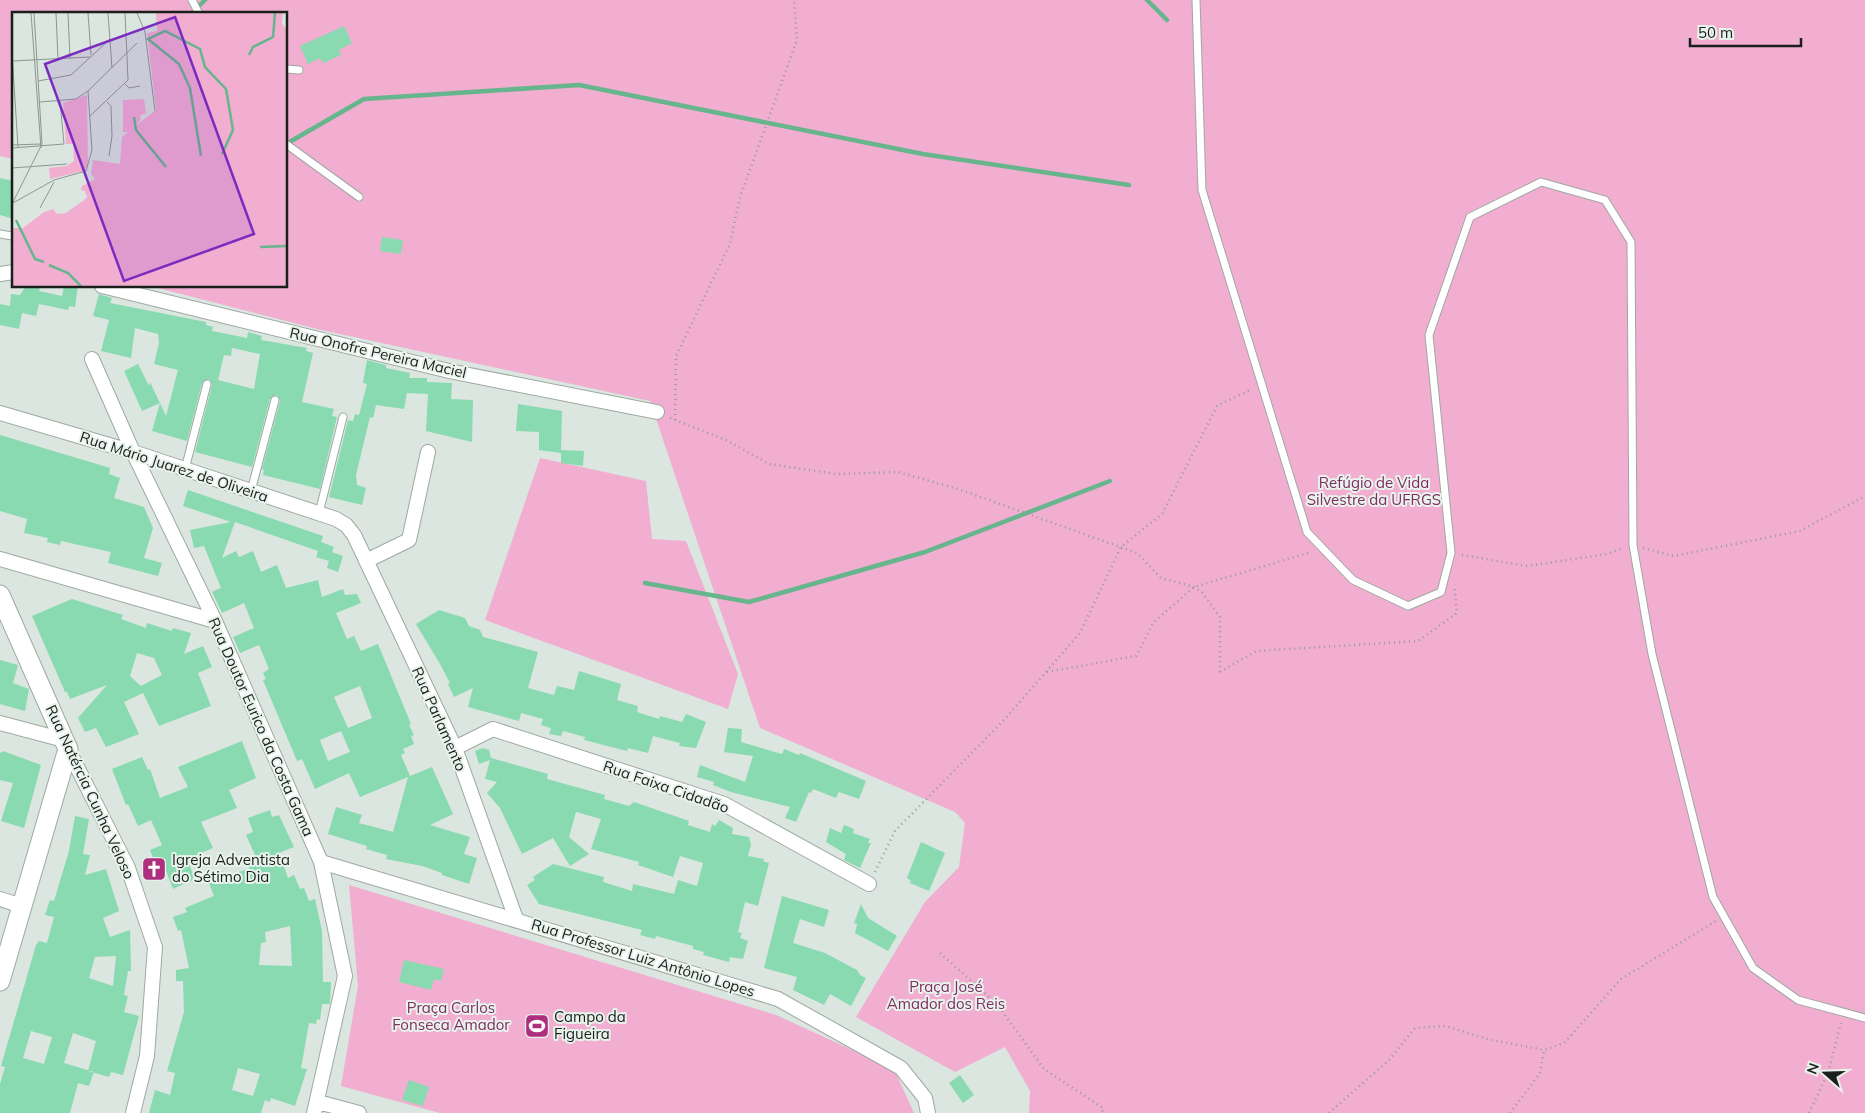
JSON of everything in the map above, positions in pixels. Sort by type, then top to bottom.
[{"type":"street","name":"Rua Onofre Pereira Maciel","points":[[110,288],[449,371],[657,412]]},
{"type":"street","name":"Rua Doutor Eurico da Costa Gama","points":[[92,359],[133,452],[215,621],[321,862],[345,976],[316,1107]]},
{"type":"street","name":"Rua Mário Juarez de Oliveira","points":[[0,413],[186,469],[319,513],[346,525]]},
{"type":"street","points":[[366,561],[409,540],[428,452]]},
{"type":"street","name":"Rua Parlamento","points":[[346,525],[366,561],[455,748],[516,919]]},
{"type":"street","points":[[0,559],[215,621]]},
{"type":"street","name":"Rua Natércia Cunha Veloso","points":[[0,594],[66,745],[128,868],[154,947],[147,1056],[133,1113]]},
{"type":"street","points":[[0,723],[66,745],[0,981]]},
{"type":"street","name":"Rua Faixa Cidadão","points":[[455,748],[488,730],[493,730],[724,804],[869,884]]},
{"type":"street","name":"Rua Professor Luiz Antônio Lopes","points":[[321,862],[778,999],[901,1068],[925,1098],[928,1113]]},
{"type":"street","points":[[0,899],[22,906]]},
{"type":"street","points":[[316,1107],[359,1113]]},
{"type":"lane","points":[[192,0],[198,12]]},
{"type":"lane","points":[[1196,0],[1202,190],[1307,532],[1353,580],[1408,606],[1441,592],[1451,553],[1430,335],[1470,217],[1542,182],[1605,200],[1631,242],[1633,545],[1652,654],[1713,897],[1753,968],[1798,1000],[1865,1018]]},
{"type":"lane","points":[[288,69],[299,70]]},
{"type":"lane","points":[[288,145],[359,197]]},
{"type":"lane","points":[[0,234],[12,236]]},
{"type":"lane","points":[[186,469],[207,384]]},
{"type":"lane","points":[[250,491],[275,400]]},
{"type":"lane","points":[[319,513],[343,417]]},
{"type":"path","points":[[675,420],[676,356],[730,244],[740,198],[797,40],[794,0]]},
{"type":"path","points":[[869,884],[895,830],[1004,720],[1080,633],[1121,547],[1162,514],[1217,406],[1262,384]]},
{"type":"path","points":[[657,412],[726,440],[769,464],[836,474],[898,472],[958,489],[1137,553],[1161,578],[1194,587],[1202,592],[1220,617],[1220,672],[1256,651],[1418,642],[1457,613],[1454,578]]},
{"type":"path","points":[[1451,553],[1528,566],[1607,554],[1633,545],[1674,556],[1800,531],[1865,496]]},
{"type":"path","points":[[1045,672],[1136,656],[1154,622],[1194,587],[1312,552],[1321,546]]},
{"type":"path","points":[[1329,1113],[1389,1060],[1415,1028],[1446,1026],[1487,1039],[1544,1050],[1564,1044],[1621,979],[1725,916]]},
{"type":"path","points":[[940,953],[996,1003],[1044,1069],[1103,1108],[1102,1113]]},
{"type":"path","points":[[1809,1113],[1828,1073],[1844,1013]]},
{"type":"path","points":[[1510,1113],[1540,1073],[1544,1050]]},
{"type":"green space","name":"Refúgio de Vida Silvestre da UFRGS","points":[[0,0],[1865,0],[1865,1113],[1029,1113],[1030,1091],[1005,1047],[955,1072],[856,1017],[925,902],[959,867],[965,823],[955,812],[760,728],[650,401],[317,329],[158,288],[288,288],[288,12],[12,12],[12,159],[0,156]]},
{"type":"green space","points":[[540,458],[646,481],[652,539],[686,541],[738,674],[728,709],[485,620]]},
{"type":"green space","name":"Praça Carlos Fonseca Amador","points":[[349,885],[776,1015],[894,1069],[914,1113],[440,1113],[341,1086],[358,986]]},
{"type":"building","points":[[344,26],[352,43],[339,50],[341,55],[323,63],[320,58],[308,64],[300,46]]},
{"type":"building","points":[[0,178],[12,181],[12,218],[0,215]]},
{"type":"building","points":[[382,237],[403,240],[401,254],[380,251]]},
{"type":"building","points":[[25,288],[40,288],[39,291],[62,296],[64,288],[78,288],[75,307],[69,306],[68,310],[39,304],[36,316],[22,313],[19,329],[0,325],[0,304],[10,306],[11,294],[20,295]]},
{"type":"building","points":[[99,294],[112,298],[110,303],[206,322],[206,325],[213,327],[212,331],[247,338],[248,332],[262,336],[261,340],[307,348],[306,351],[313,353],[302,402],[334,409],[332,416],[337,417],[320,489],[263,475],[264,470],[262,469],[280,401],[277,395],[270,399],[252,467],[195,452],[212,385],[209,379],[202,383],[187,441],[152,431],[160,403],[166,416],[178,370],[154,364],[159,343],[158,334],[135,328],[131,358],[101,351],[109,320],[93,316]],"holes":[[[232,348],[260,354],[254,389],[218,380],[224,355],[231,356]]]},
{"type":"building","points":[[367,360],[386,365],[386,368],[410,373],[409,378],[427,378],[427,382],[452,383],[451,399],[473,400],[472,442],[426,431],[428,394],[407,393],[404,409],[376,405],[373,418],[370,417],[356,475],[357,485],[366,488],[362,505],[329,497],[348,420],[353,421],[355,414],[359,415],[367,384],[363,383]]},
{"type":"building","points":[[138,364],[149,386],[150,382],[160,403],[142,411],[124,371]]},
{"type":"building","points":[[518,404],[562,411],[561,450],[584,451],[583,466],[561,463],[561,453],[539,450],[539,432],[516,431]]},
{"type":"building","points":[[0,435],[110,468],[109,474],[120,478],[114,498],[144,507],[153,528],[144,558],[162,563],[158,576],[108,563],[111,552],[61,541],[60,545],[47,542],[48,538],[24,533],[27,519],[0,511]]},
{"type":"building","points":[[188,490],[323,536],[318,551],[235,522],[222,558],[236,551],[239,557],[253,551],[261,572],[277,565],[286,588],[318,580],[322,597],[343,589],[345,595],[357,594],[361,603],[336,613],[347,639],[354,636],[361,651],[378,644],[414,735],[411,736],[414,744],[403,749],[405,753],[401,755],[410,776],[432,767],[453,814],[430,825],[470,837],[464,854],[477,858],[469,884],[422,866],[386,859],[387,855],[366,849],[367,846],[328,834],[336,807],[362,815],[359,823],[393,832],[408,777],[360,797],[349,773],[315,789],[302,759],[297,761],[263,680],[266,679],[263,673],[269,669],[259,645],[240,653],[233,637],[254,628],[244,603],[222,613],[212,592],[221,588],[204,546],[194,548],[190,530],[231,522],[183,506]],"holes":[[[360,686],[372,718],[341,731],[348,728],[334,697]],[[341,731],[350,752],[328,761],[320,740]]]},
{"type":"building","points":[[321,542],[334,547],[332,552],[343,556],[338,572],[327,568],[329,561],[316,557]]},
{"type":"building","points":[[72,599],[123,615],[121,619],[146,628],[147,623],[172,631],[173,628],[191,633],[184,654],[203,646],[212,667],[198,673],[211,706],[159,726],[143,693],[124,702],[139,734],[106,747],[96,728],[85,732],[78,718],[107,685],[70,699],[67,692],[65,692],[32,616]],"holes":[[[137,653],[154,658],[162,675],[141,686],[130,676]]]},
{"type":"building","points":[[439,610],[465,618],[469,626],[480,630],[483,637],[538,652],[528,688],[554,695],[557,686],[574,690],[579,671],[621,684],[617,700],[638,706],[637,712],[659,719],[660,716],[682,722],[686,714],[706,722],[696,748],[679,746],[680,743],[653,736],[648,753],[628,748],[627,751],[584,740],[585,737],[563,731],[561,736],[549,734],[551,728],[541,725],[543,719],[521,713],[519,721],[468,707],[473,688],[454,697],[448,684],[450,683],[416,624]]},
{"type":"building","points":[[0,660],[18,665],[13,683],[29,689],[25,711],[0,704]]},
{"type":"building","points":[[728,728],[742,729],[741,742],[782,754],[784,749],[799,755],[800,753],[866,781],[859,799],[839,792],[836,798],[813,789],[811,793],[809,792],[796,822],[785,818],[790,807],[731,792],[713,785],[714,782],[697,777],[700,765],[745,782],[753,756],[724,752]]},
{"type":"building","points":[[242,741],[256,778],[229,790],[237,808],[201,822],[213,848],[187,859],[195,879],[173,889],[165,868],[158,871],[150,850],[162,845],[151,820],[138,826],[128,804],[126,805],[112,769],[142,757],[148,770],[150,769],[160,798],[188,787],[178,767]]},
{"type":"building","points":[[483,748],[489,750],[491,758],[548,774],[547,779],[605,795],[604,799],[629,806],[634,802],[689,821],[688,825],[710,832],[712,824],[715,826],[719,820],[733,828],[732,834],[749,837],[751,845],[748,856],[764,859],[763,861],[769,863],[758,906],[745,902],[738,932],[742,933],[740,938],[748,941],[743,959],[730,957],[729,962],[703,955],[704,952],[693,949],[693,946],[656,936],[655,939],[640,935],[642,930],[539,904],[527,885],[535,880],[533,877],[553,864],[604,877],[603,882],[632,891],[633,884],[674,894],[678,880],[697,886],[703,863],[680,856],[673,877],[638,865],[639,862],[591,849],[601,819],[576,812],[569,837],[589,854],[570,866],[553,838],[522,854],[500,808],[487,793],[497,782],[485,779],[490,760],[479,764],[475,751]]},
{"type":"building","points":[[3,751],[41,765],[24,828],[1,821],[13,783],[0,780],[0,753]]},
{"type":"building","points":[[270,810],[272,817],[279,815],[294,847],[279,853],[288,878],[294,875],[300,889],[304,888],[309,901],[315,899],[322,931],[323,982],[331,982],[330,1004],[322,1004],[320,1020],[317,1019],[316,1024],[309,1023],[301,1068],[307,1069],[295,1106],[271,1098],[270,1102],[265,1100],[261,1113],[149,1113],[155,1090],[170,1095],[175,1073],[167,1071],[184,1012],[183,981],[176,981],[176,970],[189,968],[181,930],[178,931],[173,917],[187,912],[185,908],[214,896],[207,878],[223,871],[225,877],[250,868],[246,859],[255,855],[246,835],[253,832],[248,818]],"holes":[[[290,926],[292,966],[259,965],[261,943],[266,942],[265,932]],[[238,1068],[260,1074],[253,1096],[232,1090]]]},
{"type":"building","points":[[75,816],[89,819],[83,854],[90,855],[85,875],[106,869],[119,911],[103,918],[110,937],[130,930],[131,971],[128,971],[124,995],[128,996],[124,1012],[139,1016],[123,1075],[111,1072],[109,1077],[94,1073],[89,1086],[78,1083],[70,1113],[0,1113],[0,1084],[5,1067],[1,1066],[36,945],[39,941],[47,943],[54,917],[45,915],[50,900],[54,901],[69,851]],"holes":[[[116,956],[113,986],[89,978],[95,957]],[[31,1031],[52,1037],[44,1064],[23,1058]],[[73,1033],[96,1041],[88,1070],[64,1063]]]},
{"type":"building","points":[[844,825],[854,829],[853,833],[870,839],[868,843],[871,843],[860,868],[844,860],[846,854],[826,842],[830,828],[841,833]]},
{"type":"building","points":[[921,842],[945,853],[929,891],[910,883],[911,881],[907,878]]},
{"type":"building","points":[[782,896],[829,910],[824,927],[800,919],[793,943],[825,953],[857,970],[860,975],[866,978],[851,1006],[830,994],[824,1005],[793,990],[797,977],[764,968]]},
{"type":"building","points":[[861,904],[868,918],[897,936],[888,951],[855,933],[857,924],[854,923]]},
{"type":"building","points":[[404,960],[444,969],[441,981],[434,979],[431,990],[399,982]]},
{"type":"building","points":[[960,1075],[974,1095],[963,1103],[949,1083]]},
{"type":"building","points":[[409,1080],[429,1087],[423,1106],[402,1100]]},
{"type":"waterway","points":[[193,12],[205,0]]},
{"type":"waterway","points":[[1147,0],[1167,20]]},
{"type":"waterway","points":[[288,143],[364,99],[579,85],[923,154],[1129,185]]},
{"type":"waterway","points":[[645,583],[749,602],[925,552],[1110,481]]},
{"type":"place","name":"Igreja Adventista do Sétimo Dia","points":[[154,869]]},
{"type":"place","name":"Campo da Figueira","points":[[537,1026]]},
{"type":"park label","name":"Praça José Amador dos Reis","points":[[946,996]]}]
